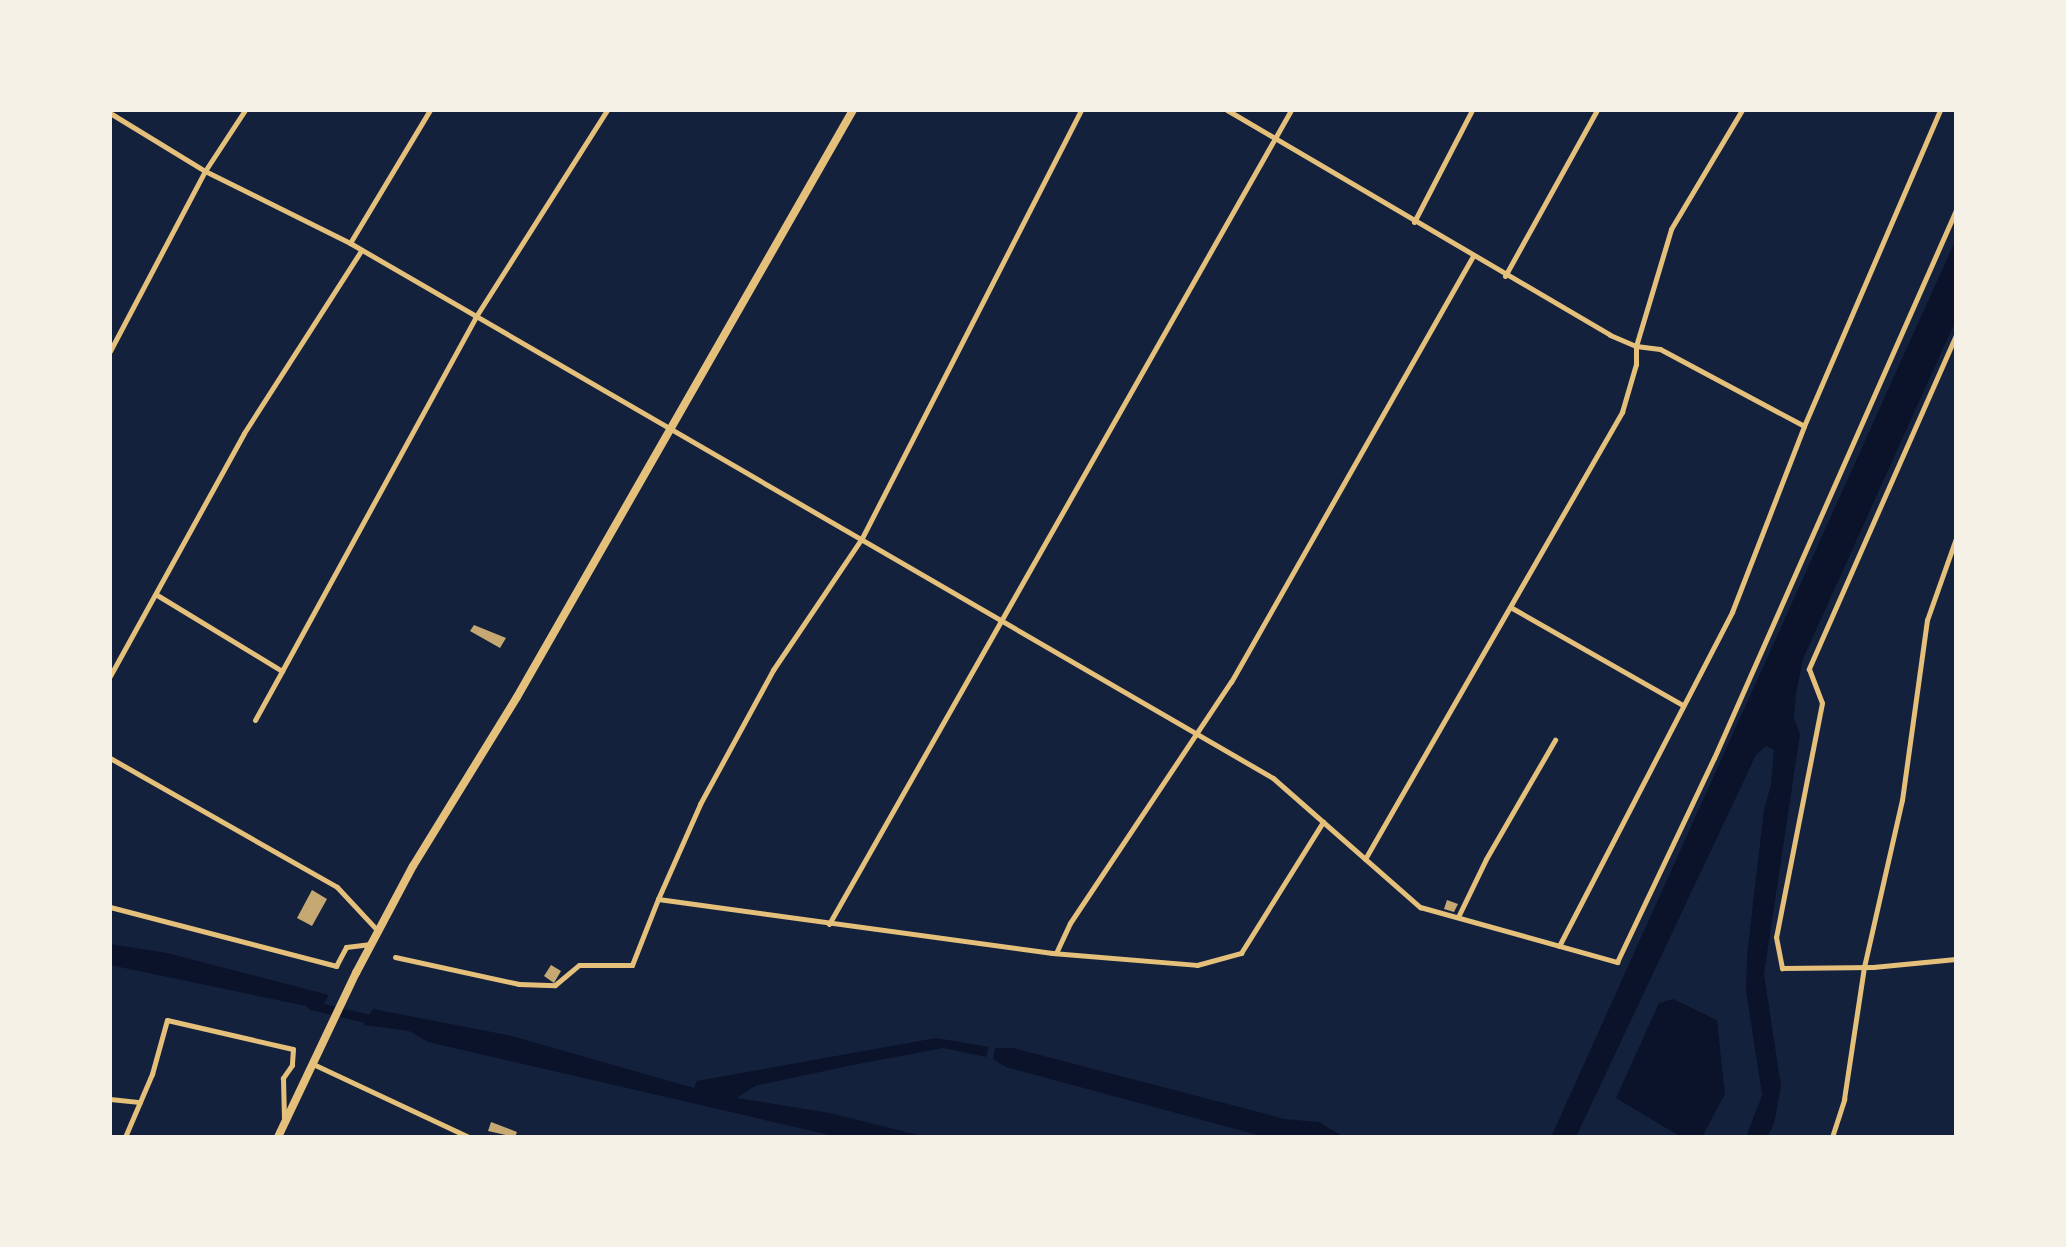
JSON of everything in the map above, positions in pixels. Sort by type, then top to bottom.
[{"type":"main road","points":[[278,1137],[378,931],[852,110]]},
{"type":"street","points":[[110,351],[205,171],[245,110]]},
{"type":"street","points":[[350,243],[430,110]]},
{"type":"street","points":[[255,720],[475,318],[606,110]]},
{"type":"street","points":[[395,957],[519,984],[555,985],[578,964],[632,965],[700,804],[773,670],[862,538],[1081,110]]},
{"type":"street","points":[[1227,110],[1505,276],[1636,346],[1660,348],[1804,426]]},
{"type":"street","points":[[829,924],[1290,110]]},
{"type":"street","points":[[1414,222],[1472,110]]},
{"type":"street","points":[[1505,276],[1597,110]]},
{"type":"street","points":[[1365,859],[1622,412],[1636,364],[1636,346],[1672,228],[1742,110]]},
{"type":"street","points":[[1559,946],[1732,612],[1804,426],[1940,110]]},
{"type":"street","points":[[110,113],[205,171],[350,243],[1274,778],[1420,907],[1616,962],[1714,758],[1956,210]]},
{"type":"street","points":[[110,676],[244,433],[361,251]]},
{"type":"street","points":[[1056,953],[1070,923],[1199,733],[1472,257]]},
{"type":"street","points":[[1956,336],[1809,669],[1822,702],[1776,936],[1782,968],[1864,967],[1956,959]]},
{"type":"street","points":[[1832,1137],[1844,1099],[1864,967],[1908,765],[1927,620],[1956,538]]},
{"type":"street","points":[[157,595],[282,671]]},
{"type":"street","points":[[1512,608],[1683,705]]},
{"type":"street","points":[[1458,917],[1486,859],[1555,740]]},
{"type":"street","points":[[110,758],[337,887],[378,931]]},
{"type":"street","points":[[658,899],[1056,953],[1196,965],[1241,953],[1323,822]]},
{"type":"street","points":[[110,907],[336,966],[346,946],[371,944]]},
{"type":"street","points":[[125,1137],[167,1020],[293,1049],[292,1065],[283,1078],[284,1124]]},
{"type":"street","points":[[312,1064],[469,1137]]},
{"type":"street","points":[[110,1099],[140,1102]]},
{"type":"water","points":[[1956,239],[1956,320],[1803,659],[1796,693],[1794,718],[1800,734],[1764,974],[1781,1086],[1774,1124],[1767,1137],[1746,1137],[1762,1095],[1746,990],[1764,809],[1774,750],[1766,746],[1756,755],[1576,1137],[1551,1137]]},
{"type":"water","points":[[110,944],[167,953],[329,995],[320,1009],[110,965]]},
{"type":"water","points":[[1673,999],[1717,1020],[1725,1094],[1702,1137],[1681,1137],[1616,1098],[1659,1003]]},
{"type":"water","points":[[373,1009],[512,1036],[694,1088],[697,1081],[936,1038],[989,1047],[986,1057],[943,1048],[848,1066],[755,1086],[737,1098],[830,1113],[926,1137],[838,1137],[428,1042],[409,1031],[363,1025]]},
{"type":"water","points":[[995,1048],[1013,1048],[1285,1119],[1319,1122],[1344,1137],[1265,1137],[1006,1067],[993,1059]]},
{"type":"building","points":[[474,625],[506,638],[500,648],[470,631]]},
{"type":"building","points":[[312,890],[327,899],[312,926],[297,918]]},
{"type":"building","points":[[1447,900],[1458,904],[1454,912],[1444,909]]},
{"type":"building","points":[[551,965],[561,971],[554,983],[544,976]]},
{"type":"building","points":[[491,1122],[517,1132],[515,1137],[488,1131]]},
{"type":"waterway","points":[[311,1005],[374,1020]]}]
